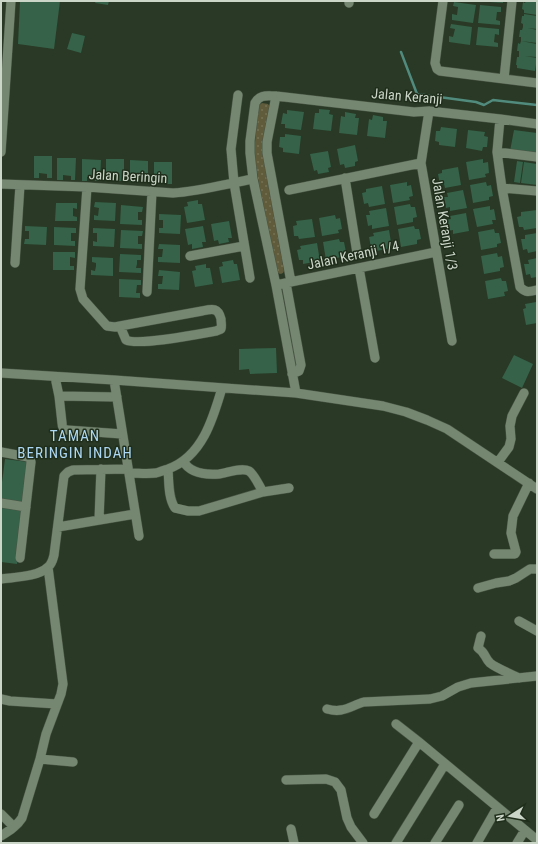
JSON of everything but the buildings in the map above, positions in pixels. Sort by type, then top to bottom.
[{"type":"street","points":[[1,152],[11,1]]},
{"type":"street","points":[[443,1],[435,63],[437,69],[440,71],[537,83]]},
{"type":"street","points":[[504,79],[512,1]]},
{"type":"street","points":[[238,95],[231,149],[234,183],[250,278]]},
{"type":"street","name":"Jalan Keranji","points":[[253,180],[250,141],[255,103],[259,97],[262,96],[276,96],[414,112],[429,111],[537,124]]},
{"type":"street","points":[[276,96],[267,142],[267,152],[301,365],[298,371],[292,374]]},
{"type":"street","name":"Jalan Keranji 1/3","points":[[429,111],[421,163],[452,342]]},
{"type":"street","points":[[500,119],[497,152],[520,286],[529,292],[537,290]]},
{"type":"street","points":[[497,152],[537,157]]},
{"type":"street","points":[[289,190],[421,163]]},
{"type":"street","points":[[345,178],[356,253]]},
{"type":"street","points":[[253,180],[276,285],[296,393]]},
{"type":"street","name":"Jalan Beringin","points":[[1,184],[87,187],[152,192],[186,192],[253,180]]},
{"type":"street","points":[[15,263],[20,185]]},
{"type":"street","points":[[87,187],[80,289],[83,299],[107,326],[115,327],[120,326],[212,309],[216,310],[218,313],[222,326],[221,329],[216,331],[140,342],[126,340],[120,326]]},
{"type":"street","points":[[502,188],[537,191]]},
{"type":"street","points":[[146,292],[152,192]]},
{"type":"street","points":[[190,256],[244,246]]},
{"type":"street","name":"Jalan Keranji 1/4","points":[[276,285],[436,252]]},
{"type":"street","points":[[359,268],[375,358]]},
{"type":"street","points":[[1,374],[114,380],[296,393],[383,406],[406,412],[447,429],[537,489]]},
{"type":"street","points":[[55,377],[59,396],[62,427],[64,429],[122,434]]},
{"type":"street","points":[[114,380],[139,536]]},
{"type":"street","points":[[1,579],[32,574],[48,568],[54,555],[64,476],[68,472],[73,470],[100,469],[156,473],[175,466],[187,458],[203,440],[214,417],[222,388]]},
{"type":"street","points":[[498,462],[509,447],[511,439],[510,426],[512,416],[524,393]]},
{"type":"street","points":[[59,396],[117,398]]},
{"type":"street","points":[[1,452],[28,457],[30,458],[31,462],[20,558]]},
{"type":"street","points":[[183,461],[188,467],[198,473],[219,474],[247,470],[251,472],[263,492]]},
{"type":"street","points":[[99,520],[100,469]]},
{"type":"street","points":[[168,469],[172,504],[175,508],[188,511],[199,511],[263,492],[289,488]]},
{"type":"street","points":[[494,554],[515,554],[516,552],[511,533],[513,516],[529,483]]},
{"type":"street","points":[[1,503],[26,508]]},
{"type":"street","points":[[58,527],[135,514]]},
{"type":"street","points":[[1,836],[14,827],[22,818],[46,734],[61,694],[63,684],[48,568]]},
{"type":"street","points":[[478,588],[509,581],[530,569],[537,569]]},
{"type":"street","points":[[519,621],[537,631]]},
{"type":"street","points":[[481,636],[478,648],[483,651],[491,664],[519,678]]},
{"type":"street","points":[[327,709],[338,711],[364,702],[430,699],[442,696],[458,687],[471,683],[537,676]]},
{"type":"street","points":[[1,699],[57,704]]},
{"type":"street","points":[[396,724],[537,840]]},
{"type":"street","points":[[374,814],[419,742]]},
{"type":"street","points":[[40,759],[73,762]]},
{"type":"street","points":[[396,843],[445,764]]},
{"type":"street","points":[[286,780],[326,779],[334,782],[341,790],[351,827],[363,843]]},
{"type":"street","points":[[435,843],[459,805]]},
{"type":"street","points":[[477,843],[497,808]]},
{"type":"street","points":[[1,814],[14,827]]},
{"type":"street","points":[[291,829],[294,843]]},
{"type":"street","points":[[517,843],[525,830]]},
{"type":"shaded area","points":[[262,103],[268,104],[270,107],[264,154],[284,271],[280,274],[277,272],[265,223],[254,154],[258,106]]},
{"type":"waterway","points":[[401,52],[417,94],[476,102],[484,105],[493,100],[537,105]]},
{"type":"district","name":"TAMAN BERINGIN INDAH","points":[[75,444]]}]
